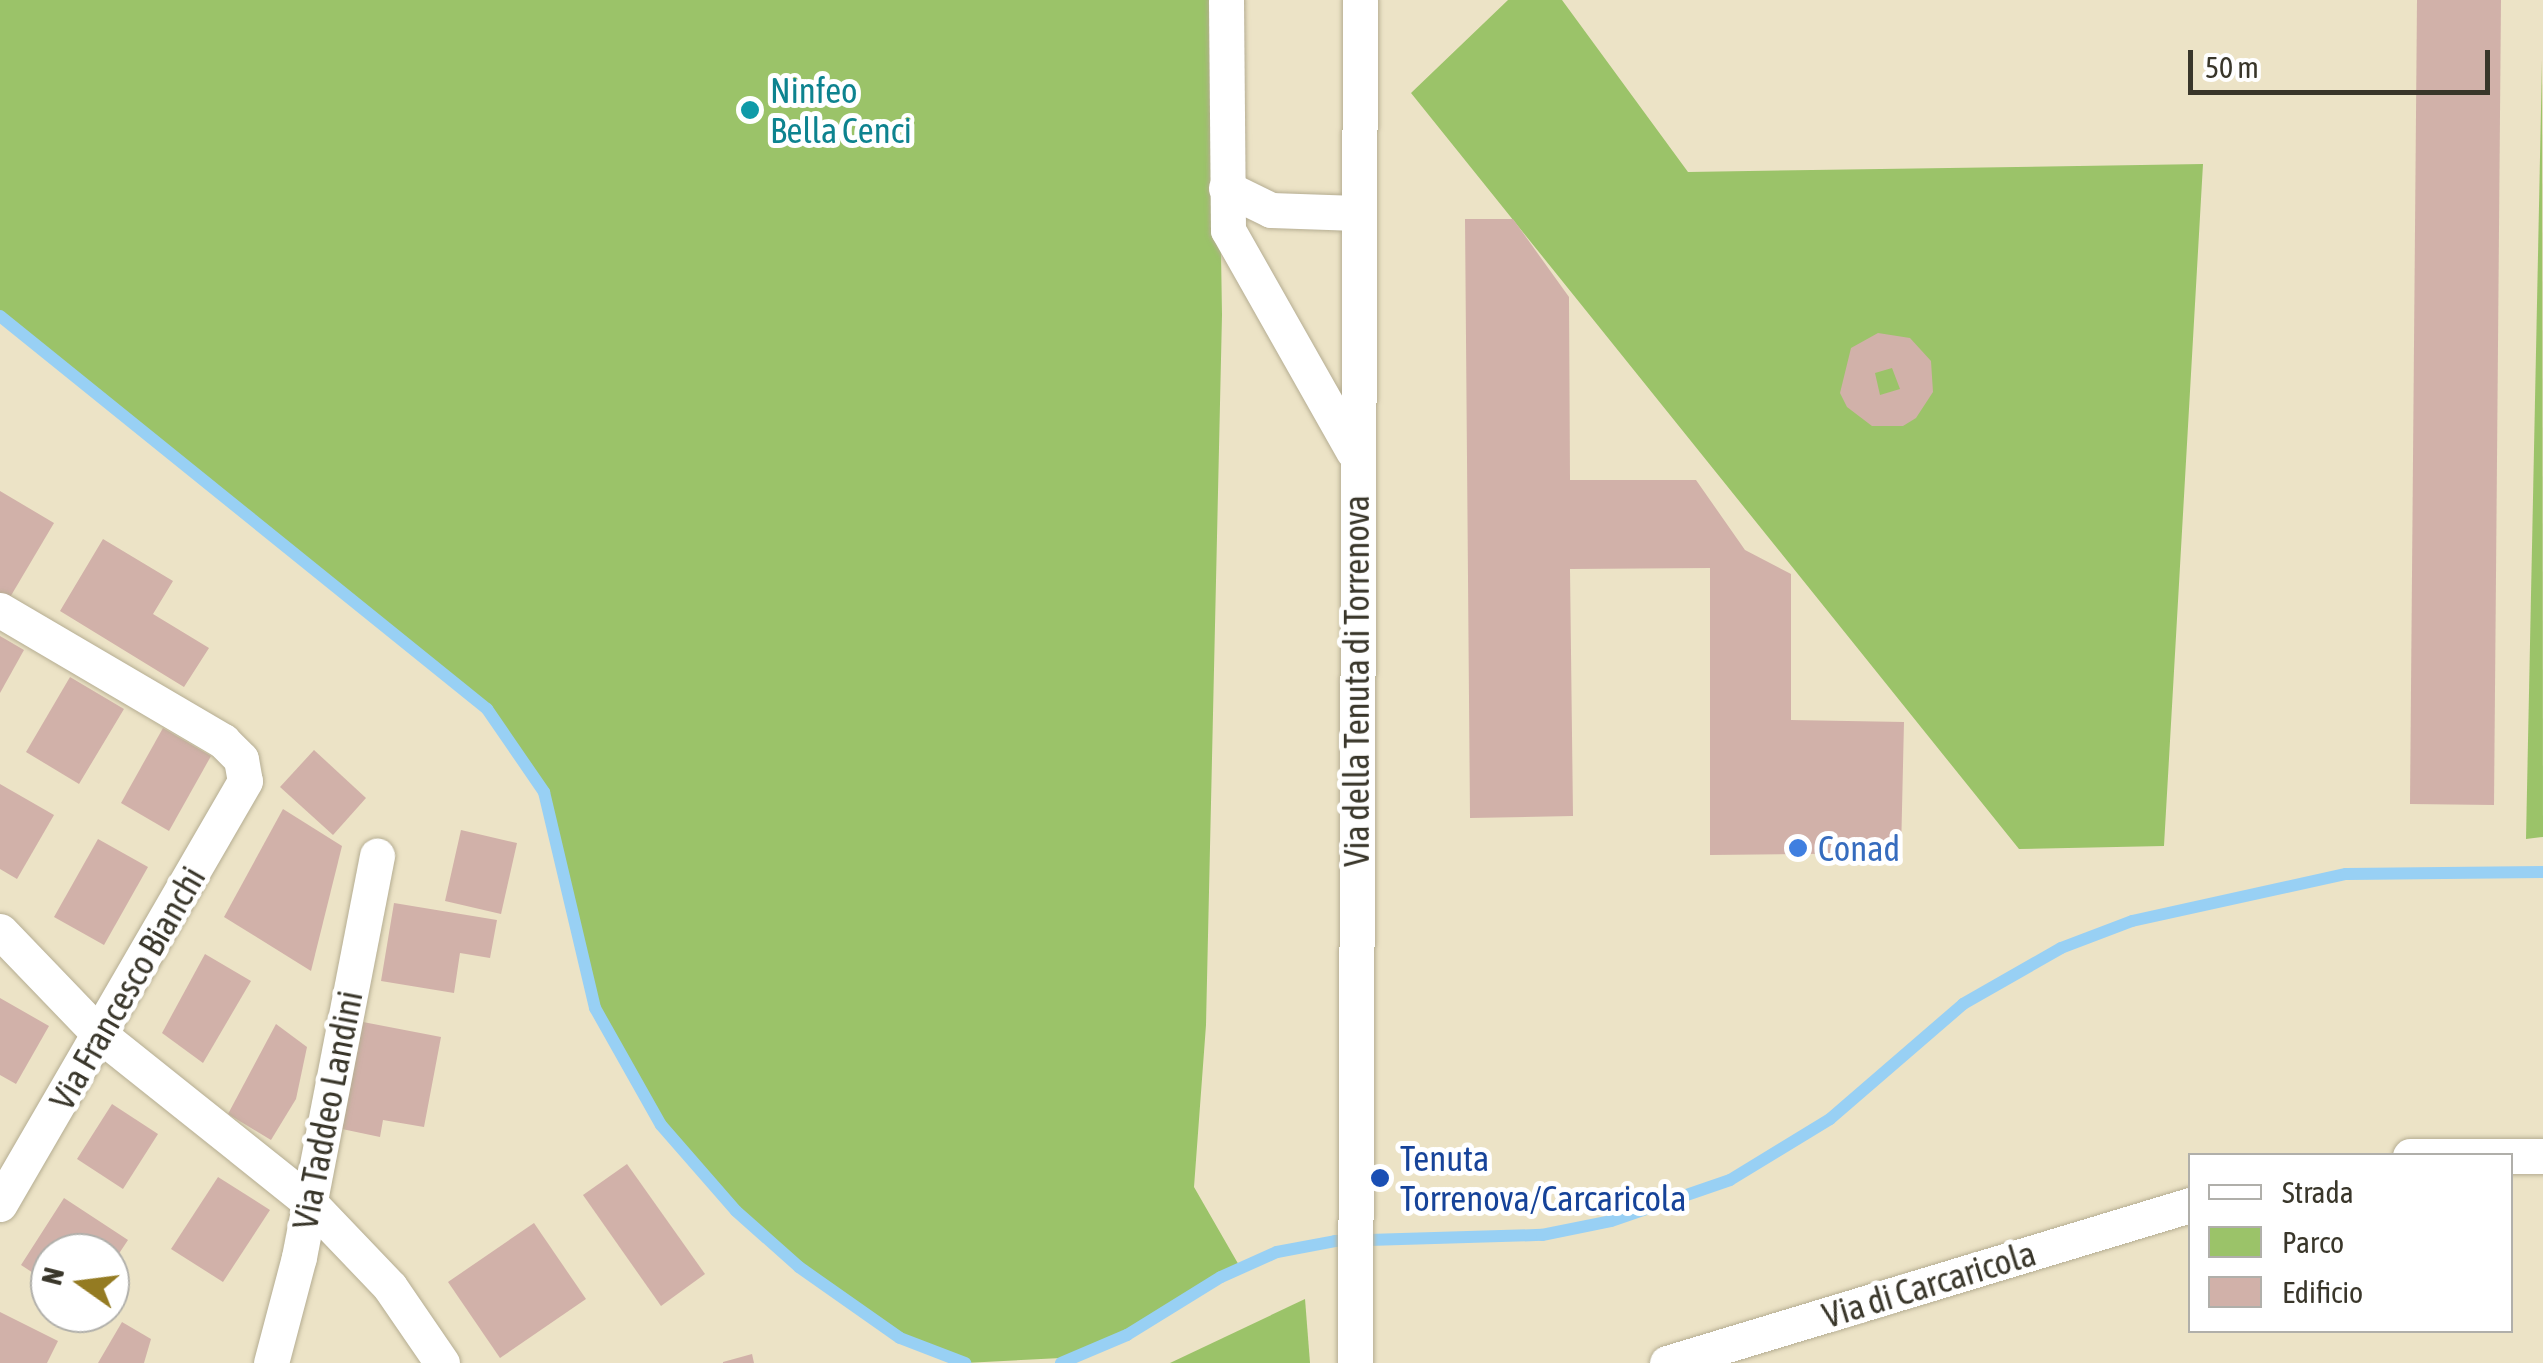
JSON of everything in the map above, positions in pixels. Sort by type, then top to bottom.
[{"type":"street","points":[[1226,0],[1226,188],[1232,239],[1355,455]]},
{"type":"street","name":"Via della Tenuta di Torrenova","points":[[1356,1363],[1355,455],[1360,0]]},
{"type":"street","points":[[1226,188],[1271,210],[1357,213]]},
{"type":"street","name":"Via Francesco Bianchi","points":[[0,610],[223,741],[245,769],[241,794],[0,1204]]},
{"type":"street","name":"Via Taddeo Landini","points":[[271,1363],[299,1258],[307,1200],[377,856]]},
{"type":"street","points":[[0,930],[99,1034],[307,1200],[390,1287],[442,1363]]},
{"type":"street","points":[[2513,1156],[2543,1156]]},
{"type":"street","name":"Via di Carcaricola","points":[[1667,1363],[2188,1206]]},
{"type":"green space","points":[[0,0],[1217,0],[1222,315],[1206,1025],[1194,1187],[1240,1267],[1081,1357],[965,1363],[923,1350],[867,1317],[736,1211],[661,1125],[606,1034],[588,984],[551,811],[513,739],[473,696],[0,316]]},
{"type":"green space","points":[[1508,0],[1562,0],[1688,172],[2203,164],[2164,846],[2019,849],[1411,93]]},
{"type":"green space","points":[[2542,60],[2543,837],[2526,839]]},
{"type":"green space","points":[[1305,1299],[1310,1363],[1170,1363]]},
{"type":"building","points":[[2417,0],[2501,0],[2494,805],[2410,804]]},
{"type":"building","points":[[1465,219],[1513,219],[1569,297],[1570,480],[1696,480],[1745,550],[1791,574],[1791,720],[1904,722],[1901,853],[1710,855],[1710,568],[1570,569],[1573,816],[1470,818]]},
{"type":"building","points":[[1878,333],[1910,338],[1931,361],[1933,392],[1916,418],[1903,426],[1872,426],[1847,407],[1840,393],[1851,348]],"holes":[[[1892,368],[1900,389],[1880,395],[1875,373]]]},
{"type":"building","points":[[0,491],[54,523],[9,599],[0,594]]},
{"type":"building","points":[[103,539],[173,581],[153,614],[209,648],[184,687],[60,611]]},
{"type":"building","points":[[0,636],[24,650],[0,693]]},
{"type":"building","points":[[70,677],[124,709],[79,784],[26,752]]},
{"type":"building","points":[[163,728],[211,756],[169,831],[121,803]]},
{"type":"building","points":[[314,750],[366,798],[333,835],[280,787]]},
{"type":"building","points":[[0,784],[54,815],[17,879],[0,869]]},
{"type":"building","points":[[283,809],[342,846],[311,971],[224,917]]},
{"type":"building","points":[[461,830],[517,843],[501,914],[445,901]]},
{"type":"building","points":[[98,839],[148,867],[104,945],[54,917]]},
{"type":"building","points":[[394,903],[497,920],[490,958],[460,953],[454,993],[381,981]]},
{"type":"building","points":[[205,954],[251,981],[203,1063],[162,1033]]},
{"type":"building","points":[[0,998],[49,1026],[16,1084],[0,1075]]},
{"type":"building","points":[[363,1022],[441,1037],[424,1127],[383,1120],[380,1137],[342,1129]]},
{"type":"building","points":[[276,1024],[307,1047],[296,1099],[271,1140],[228,1114]]},
{"type":"building","points":[[112,1104],[158,1134],[123,1189],[77,1159]]},
{"type":"building","points":[[627,1164],[705,1274],[661,1306],[583,1195]]},
{"type":"building","points":[[218,1177],[270,1210],[223,1282],[171,1249]]},
{"type":"building","points":[[64,1198],[117,1233],[42,1233]]},
{"type":"building","points":[[534,1223],[586,1299],[500,1358],[448,1282]]},
{"type":"building","points":[[30,1251],[30,1271],[21,1265]]},
{"type":"building","points":[[0,1312],[30,1327],[30,1333],[42,1333],[58,1341],[47,1363],[0,1363]]},
{"type":"building","points":[[130,1327],[151,1339],[144,1363],[98,1363],[116,1333],[130,1333]]},
{"type":"building","points":[[752,1354],[754,1363],[723,1363],[723,1362]]},
{"type":"waterway","points":[[0,316],[487,709],[544,792],[595,1008],[661,1125],[736,1211],[799,1267],[900,1338],[965,1363]]},
{"type":"waterway","points":[[1061,1363],[1127,1335],[1221,1277],[1277,1252],[1335,1241],[1542,1235],[1611,1221],[1730,1180],[1830,1119],[1963,1004],[2061,948],[2132,921],[2346,874],[2543,872]]},
{"type":"place","name":"Ninfeo Bella Cenci","points":[[750,110]]},
{"type":"place","name":"Conad","points":[[1798,848]]},
{"type":"place","name":"Tenuta Torrenova/Carcaricola","points":[[1380,1178]]}]
